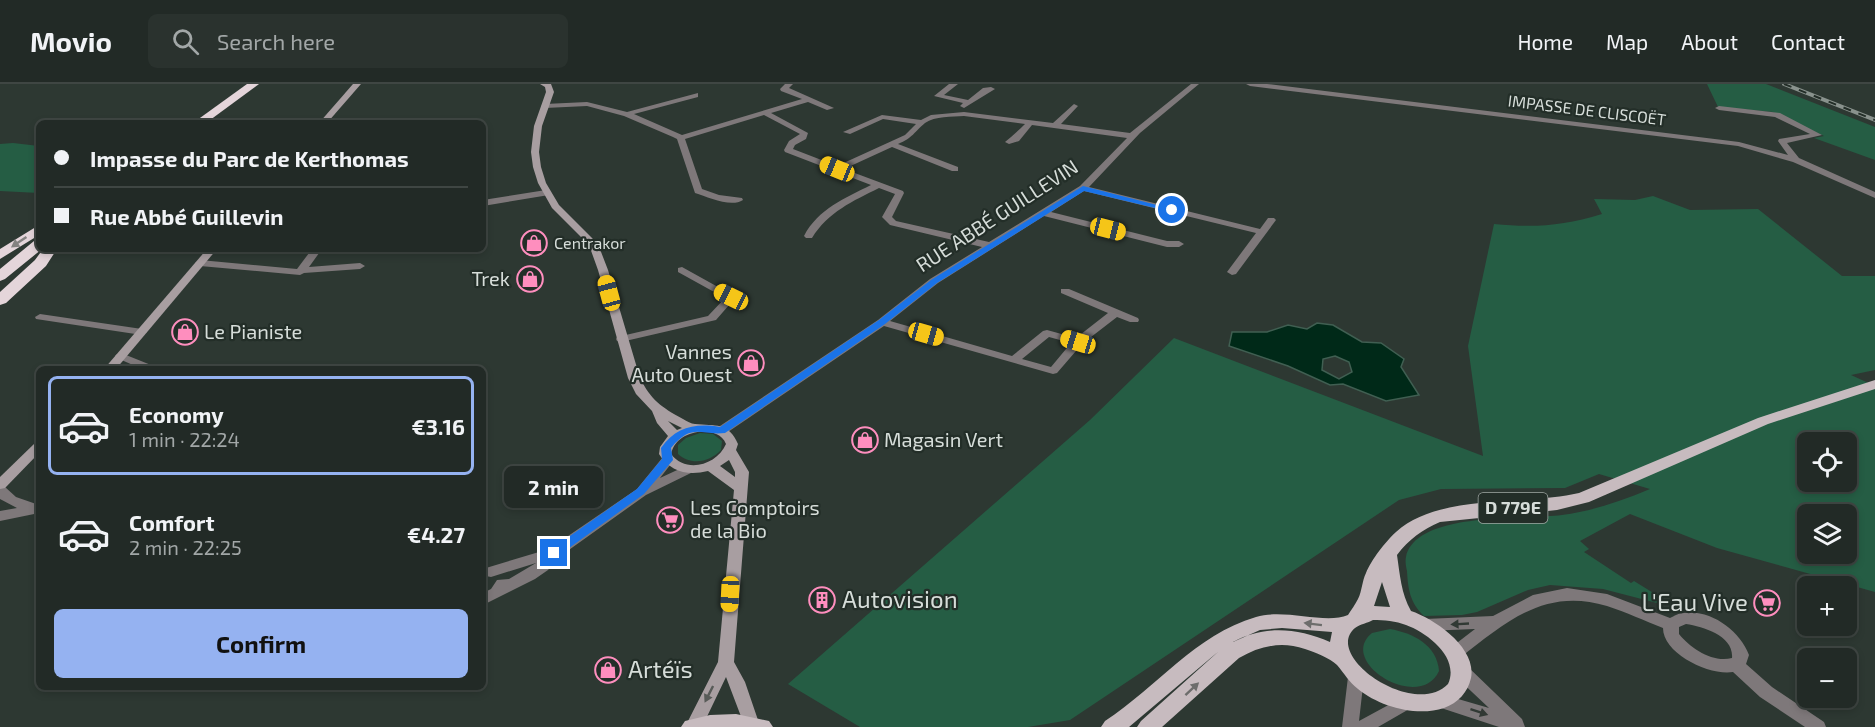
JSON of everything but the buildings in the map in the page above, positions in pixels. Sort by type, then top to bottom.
[{"type":"highway","points":[[203,120],[254,84]]},
{"type":"highway","points":[[217,120],[267,84]]},
{"type":"highway","points":[[0,255],[36,231]]},
{"type":"highway","points":[[0,276],[39,252]]},
{"type":"highway","points":[[0,292],[42,252]]},
{"type":"highway","points":[[0,300],[41,263],[45,252]]},
{"type":"main road","name":"D 779E","points":[[1352,620],[1367,601],[1375,573],[1401,537],[1418,525],[1436,517],[1464,512],[1557,504],[1583,498],[1763,421],[1875,384]]},
{"type":"main road","points":[[1389,556],[1389,580],[1395,602],[1404,616]]},
{"type":"main road","points":[[1112,727],[1148,704],[1218,640],[1233,631],[1279,620],[1327,626],[1352,620],[1371,612],[1387,612],[1425,625],[1442,638],[1458,662],[1459,684],[1452,694],[1441,701],[1424,704],[1405,703],[1378,693],[1356,677],[1342,658],[1326,648],[1293,638],[1264,637],[1232,652],[1148,727]]},
{"type":"main road","points":[[1342,658],[1339,639],[1352,620]]},
{"type":"main road","points":[[692,727],[713,723],[757,725]]},
{"type":"street","points":[[326,120],[357,84]]},
{"type":"street","points":[[544,84],[550,89],[538,126],[536,152],[537,167],[546,193],[555,206],[593,244],[603,270],[621,339],[642,394],[657,410],[663,423],[675,436]]},
{"type":"street","points":[[789,84],[784,89],[830,108]]},
{"type":"street","points":[[954,84],[938,96],[968,102]]},
{"type":"street","name":"RUE ABBÉ GUILLEVIN","points":[[721,431],[882,322],[934,281],[988,245],[1083,188],[1132,136],[1195,84]]},
{"type":"street","name":"IMPASSE DE CLISCOËT","points":[[1250,84],[1305,87],[1739,144],[1796,160],[1875,195]]},
{"type":"street","points":[[964,114],[961,108],[986,90],[991,89]]},
{"type":"street","points":[[627,114],[696,94]]},
{"type":"street","points":[[545,106],[587,104],[627,114],[681,138],[764,109],[798,94]]},
{"type":"street","points":[[764,109],[809,99]]},
{"type":"street","points":[[1055,126],[1074,106]]},
{"type":"street","points":[[1719,108],[1777,115],[1818,135],[1782,141],[1796,160]]},
{"type":"street","points":[[764,109],[804,133],[803,137],[792,143],[788,150],[900,193],[887,217],[893,224],[988,245]]},
{"type":"street","points":[[837,169],[908,137],[922,122],[931,117],[964,114],[1132,136]]},
{"type":"street","points":[[847,132],[882,117],[922,122]]},
{"type":"street","points":[[1010,142],[1016,140],[1030,123]]},
{"type":"street","points":[[681,138],[698,191],[718,198],[739,200]]},
{"type":"street","points":[[892,145],[955,169]]},
{"type":"street","points":[[809,236],[811,228],[839,204],[878,184]]},
{"type":"street","points":[[1083,188],[1262,232]]},
{"type":"street","points":[[486,203],[546,193]]},
{"type":"street","points":[[1043,213],[1167,244],[1179,244]]},
{"type":"street","points":[[1232,272],[1271,220]]},
{"type":"street","points":[[113,366],[209,252]]},
{"type":"street","points":[[302,270],[315,252]]},
{"type":"street","points":[[200,263],[300,272],[360,266]]},
{"type":"street","points":[[621,339],[712,318],[731,297],[682,270]]},
{"type":"street","points":[[1065,291],[1134,320]]},
{"type":"street","points":[[882,322],[1053,371],[1078,342],[1115,313]]},
{"type":"street","points":[[40,317],[142,332]]},
{"type":"street","points":[[1014,360],[1047,333],[1078,342]]},
{"type":"street","points":[[121,356],[145,366]]},
{"type":"street","points":[[657,410],[693,429]]},
{"type":"street","points":[[641,492],[668,460],[666,448],[675,436],[703,427],[721,431],[730,439],[730,451],[742,472],[726,662],[692,727]]},
{"type":"street","points":[[0,485],[36,449]]},
{"type":"street","points":[[486,597],[518,582],[541,567],[554,553],[641,492],[688,469],[710,466],[726,457],[730,451]]},
{"type":"street","points":[[668,460],[688,469]]},
{"type":"street","points":[[710,466],[741,489]]},
{"type":"street","points":[[0,490],[5,497],[15,503],[36,509]]},
{"type":"street","points":[[0,516],[36,509]]},
{"type":"street","points":[[487,573],[554,553]]},
{"type":"street","points":[[487,573],[501,576],[500,589]]},
{"type":"street","points":[[1518,727],[1458,662],[1495,622],[1538,599],[1567,594],[1607,600],[1672,625]]},
{"type":"street","points":[[1694,618],[1724,630],[1739,645],[1742,652],[1741,659],[1736,664],[1716,665],[1693,656],[1672,637],[1672,625],[1676,620],[1694,618]]},
{"type":"street","points":[[1425,625],[1495,622]]},
{"type":"street","points":[[726,662],[757,725]]},
{"type":"street","points":[[1736,664],[1766,692],[1818,727]]},
{"type":"street","points":[[1350,727],[1356,677]]},
{"type":"street","points":[[1441,701],[1518,727]]},
{"type":"street","points":[[1363,727],[1405,703]]},
{"type":"shaded area","points":[[1707,84],[1766,84],[1875,127],[1875,160],[1814,138],[1824,136],[1773,112],[1718,107]]},
{"type":"shaded area","points":[[0,144],[36,146],[36,193],[0,191]]},
{"type":"shaded area","points":[[1653,196],[1690,210],[1758,209],[1842,276],[1875,276],[1875,370],[1851,375],[1875,386],[1875,592],[1857,587],[1857,576],[1818,576],[1717,548],[1630,514],[1580,541],[1589,549],[1584,552],[1631,583],[1634,581],[1668,602],[1657,603],[1603,589],[1550,585],[1528,590],[1477,612],[1462,615],[1424,616],[1419,611],[1411,595],[1406,564],[1406,557],[1414,542],[1430,532],[1450,525],[1499,518],[1562,515],[1585,511],[1650,489],[1599,474],[1565,488],[1441,489],[1399,500],[1070,720],[1028,727],[860,727],[788,684],[1090,420],[1174,338],[1483,456],[1468,346],[1494,224],[1536,226],[1574,221],[1602,214],[1594,199],[1635,200]]},
{"type":"shaded area","points":[[1317,323],[1333,325],[1362,342],[1381,343],[1404,359],[1401,367],[1419,395],[1386,401],[1343,384],[1330,385],[1288,366],[1229,346],[1232,332],[1267,332],[1288,325],[1307,329]],"holes":[[[1335,356],[1349,362],[1352,372],[1339,379],[1322,370],[1323,359]]]},
{"type":"shaded area","points":[[700,433],[713,434],[722,441],[721,450],[706,460],[700,461],[689,460],[678,454],[678,445],[686,438]]},
{"type":"shaded area","points":[[1390,629],[1415,637],[1429,647],[1434,654],[1439,671],[1429,683],[1415,687],[1400,685],[1385,679],[1372,669],[1365,657],[1364,645],[1372,633]]},
{"type":"railway","points":[[1784,84],[1875,120]]},
{"type":"place","name":"Centrakor","points":[[534,243]]},
{"type":"place","name":"Trek","points":[[530,279]]},
{"type":"place","name":"Le Pianiste","points":[[185,332]]},
{"type":"place","name":"Vannes Auto Ouest","points":[[751,363]]},
{"type":"place","name":"Magasin Vert","points":[[865,440]]},
{"type":"place","name":"Les Comptoirs de la Bio","points":[[670,520]]},
{"type":"place","name":"Autovision","points":[[822,600]]},
{"type":"place","name":"L'Eau Vive","points":[[1767,603]]},
{"type":"place","name":"Artéïs","points":[[608,670]]},
{"type":"route","points":[[554,553],[641,492],[668,460],[665,454],[666,448],[675,436],[703,427],[721,431],[882,322],[934,281],[988,245],[1083,188],[1172,210]]}]
